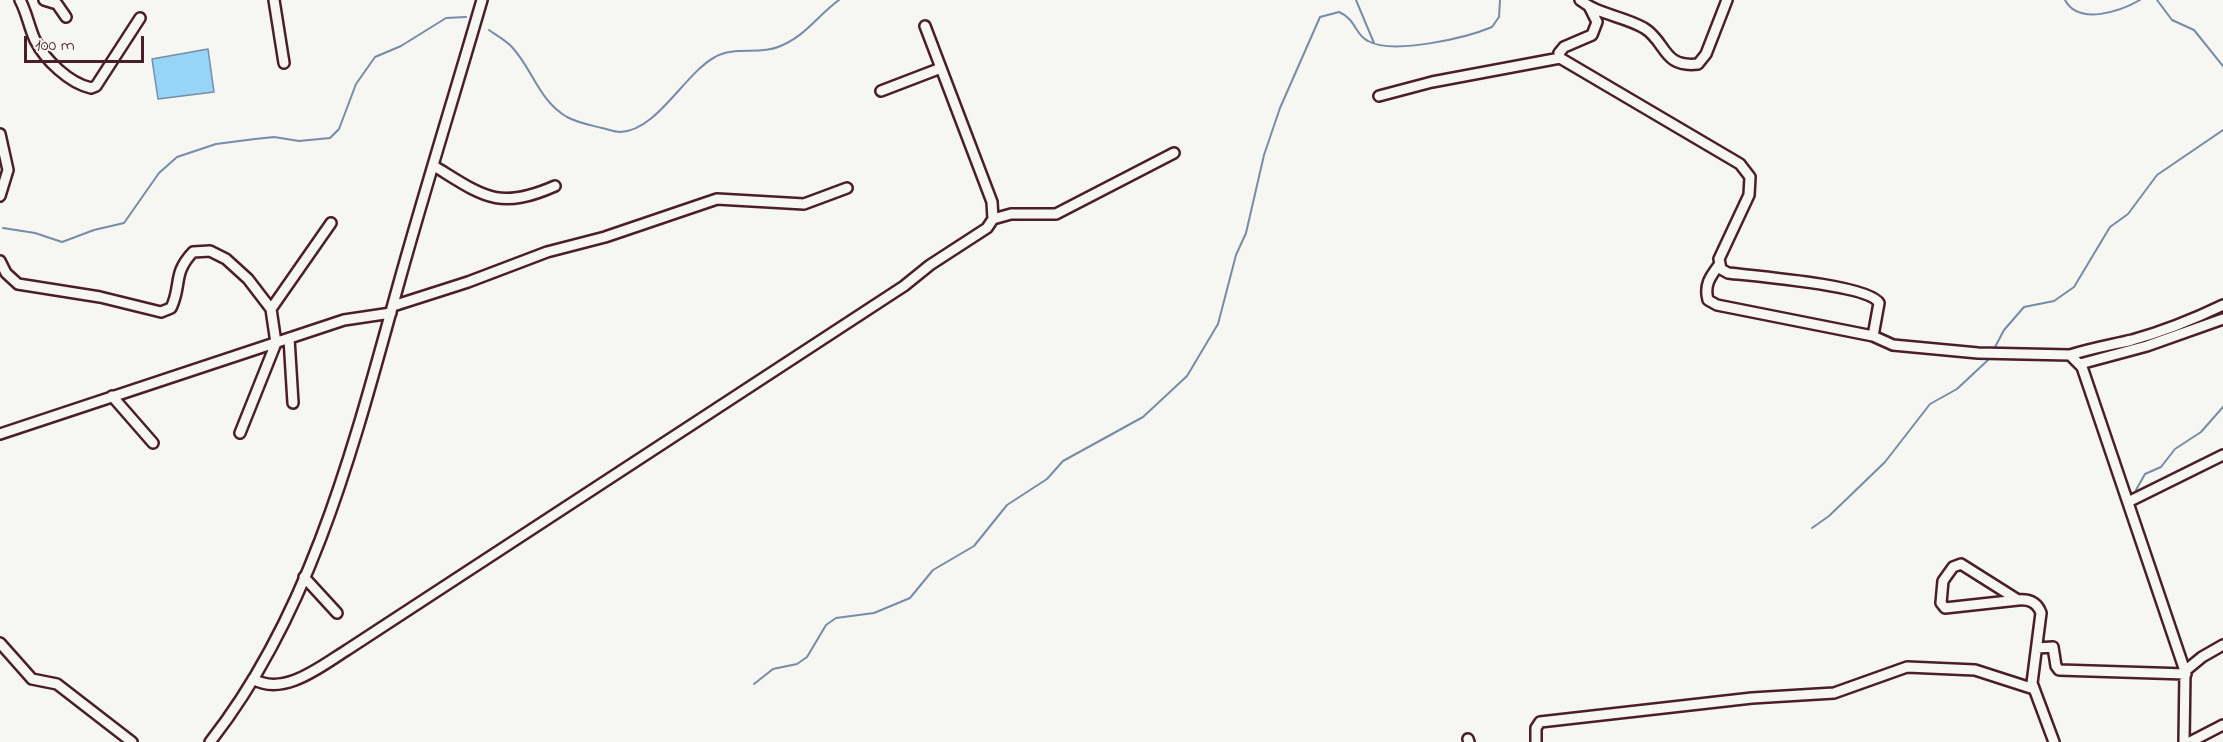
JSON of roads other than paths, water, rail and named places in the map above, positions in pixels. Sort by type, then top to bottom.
[{"type":"street","points":[[20,0],[34,38],[42,52],[67,76],[91,88],[96,86],[140,18]]},
{"type":"street","points":[[44,0],[57,4],[66,17]]},
{"type":"street","points":[[274,0],[284,63]]},
{"type":"street","points":[[210,742],[253,680],[304,577],[330,518],[482,0]]},
{"type":"street","points":[[1580,0],[1590,8],[1645,29],[1666,56],[1687,65],[1698,64],[1706,54],[1728,0]]},
{"type":"street","points":[[1560,58],[1559,53],[1564,47],[1592,35],[1597,22],[1590,8]]},
{"type":"street","points":[[925,26],[992,202],[993,219]]},
{"type":"street","points":[[1379,96],[1432,82],[1560,58],[1633,99],[1746,171],[1750,177],[1749,195],[1724,243],[1719,265],[1708,281],[1706,291],[1708,300],[1717,305],[1873,336],[1893,345],[1978,353],[2070,355],[2098,345],[2136,339],[2187,322],[2223,305]]},
{"type":"street","points":[[881,91],[941,68]]},
{"type":"street","points":[[0,134],[8,170],[0,196]]},
{"type":"street","points":[[253,680],[267,685],[288,682],[347,650],[904,286],[930,265],[980,235],[993,219],[1011,214],[1056,214],[1174,153]]},
{"type":"street","points":[[434,166],[480,194],[500,200],[533,195],[555,186]]},
{"type":"street","points":[[0,434],[344,320],[392,310],[547,252],[605,237],[717,199],[804,204],[819,201],[847,188]]},
{"type":"street","points":[[271,309],[331,223]]},
{"type":"street","points":[[0,261],[6,273],[18,284],[100,297],[166,312],[173,303],[176,278],[184,261],[193,252],[210,251],[237,267],[271,309],[276,343],[240,433]]},
{"type":"street","points":[[1719,265],[1728,273],[1820,284],[1871,295],[1879,303],[1873,336]]},
{"type":"street","points":[[2080,364],[2147,346],[2223,319]]},
{"type":"street","points":[[289,338],[293,403]]},
{"type":"street","points":[[2070,355],[2080,364],[2186,673],[2184,742]]},
{"type":"street","points":[[112,396],[153,443]]},
{"type":"street","points":[[2128,502],[2223,455]]},
{"type":"street","points":[[2018,600],[1961,564],[1953,567],[1941,587],[1941,603],[1945,608],[2031,600],[2040,609],[2032,683],[2044,710],[2054,742]]},
{"type":"street","points":[[304,577],[336,613]]},
{"type":"street","points":[[0,643],[32,679],[57,684],[132,742]]},
{"type":"street","points":[[2037,648],[2053,647],[2056,666],[2059,670],[2186,673],[2202,657],[2223,645]]},
{"type":"street","points":[[1536,742],[1536,728],[1540,722],[1752,698],[1834,693],[1907,667],[1974,670],[2034,689]]},
{"type":"street","points":[[2190,742],[2223,724]]},
{"type":"water","points":[[208,49],[214,92],[158,99],[152,59]]},
{"type":"waterway","points":[[489,30],[519,55],[542,93],[557,110],[575,121],[620,132],[633,129],[646,122],[692,76],[715,57],[730,52],[771,49],[787,43],[796,38],[839,0]]},
{"type":"waterway","points":[[1356,0],[1374,43]]},
{"type":"waterway","points":[[754,684],[773,669],[797,664],[807,657],[826,625],[836,618],[874,613],[910,598],[933,570],[974,546],[1007,505],[1047,479],[1063,461],[1143,417],[1187,376],[1218,324],[1236,255],[1246,233],[1264,155],[1280,108],[1320,17],[1339,12],[1345,15],[1360,35],[1368,41],[1379,45],[1411,46],[1448,40],[1492,27],[1499,17],[1500,0]]},
{"type":"waterway","points":[[2065,0],[2071,8],[2080,13],[2090,14],[2112,12],[2140,0]]},
{"type":"waterway","points":[[2157,0],[2172,20],[2194,30],[2223,66]]},
{"type":"waterway","points":[[3,228],[35,233],[62,242],[94,230],[124,223],[159,173],[177,157],[216,144],[255,139],[274,137],[299,141],[330,138],[339,129],[356,84],[375,57],[401,46],[446,18],[466,17]]},
{"type":"waterway","points":[[1994,349],[2004,330],[2024,307],[2054,301],[2074,287],[2110,227],[2128,214],[2157,175],[2223,130]]},
{"type":"waterway","points":[[1812,528],[1829,516],[1885,462],[1930,404],[1957,389],[1988,360]]},
{"type":"waterway","points":[[2136,490],[2145,474],[2161,467],[2175,449],[2201,432],[2223,407]]}]
